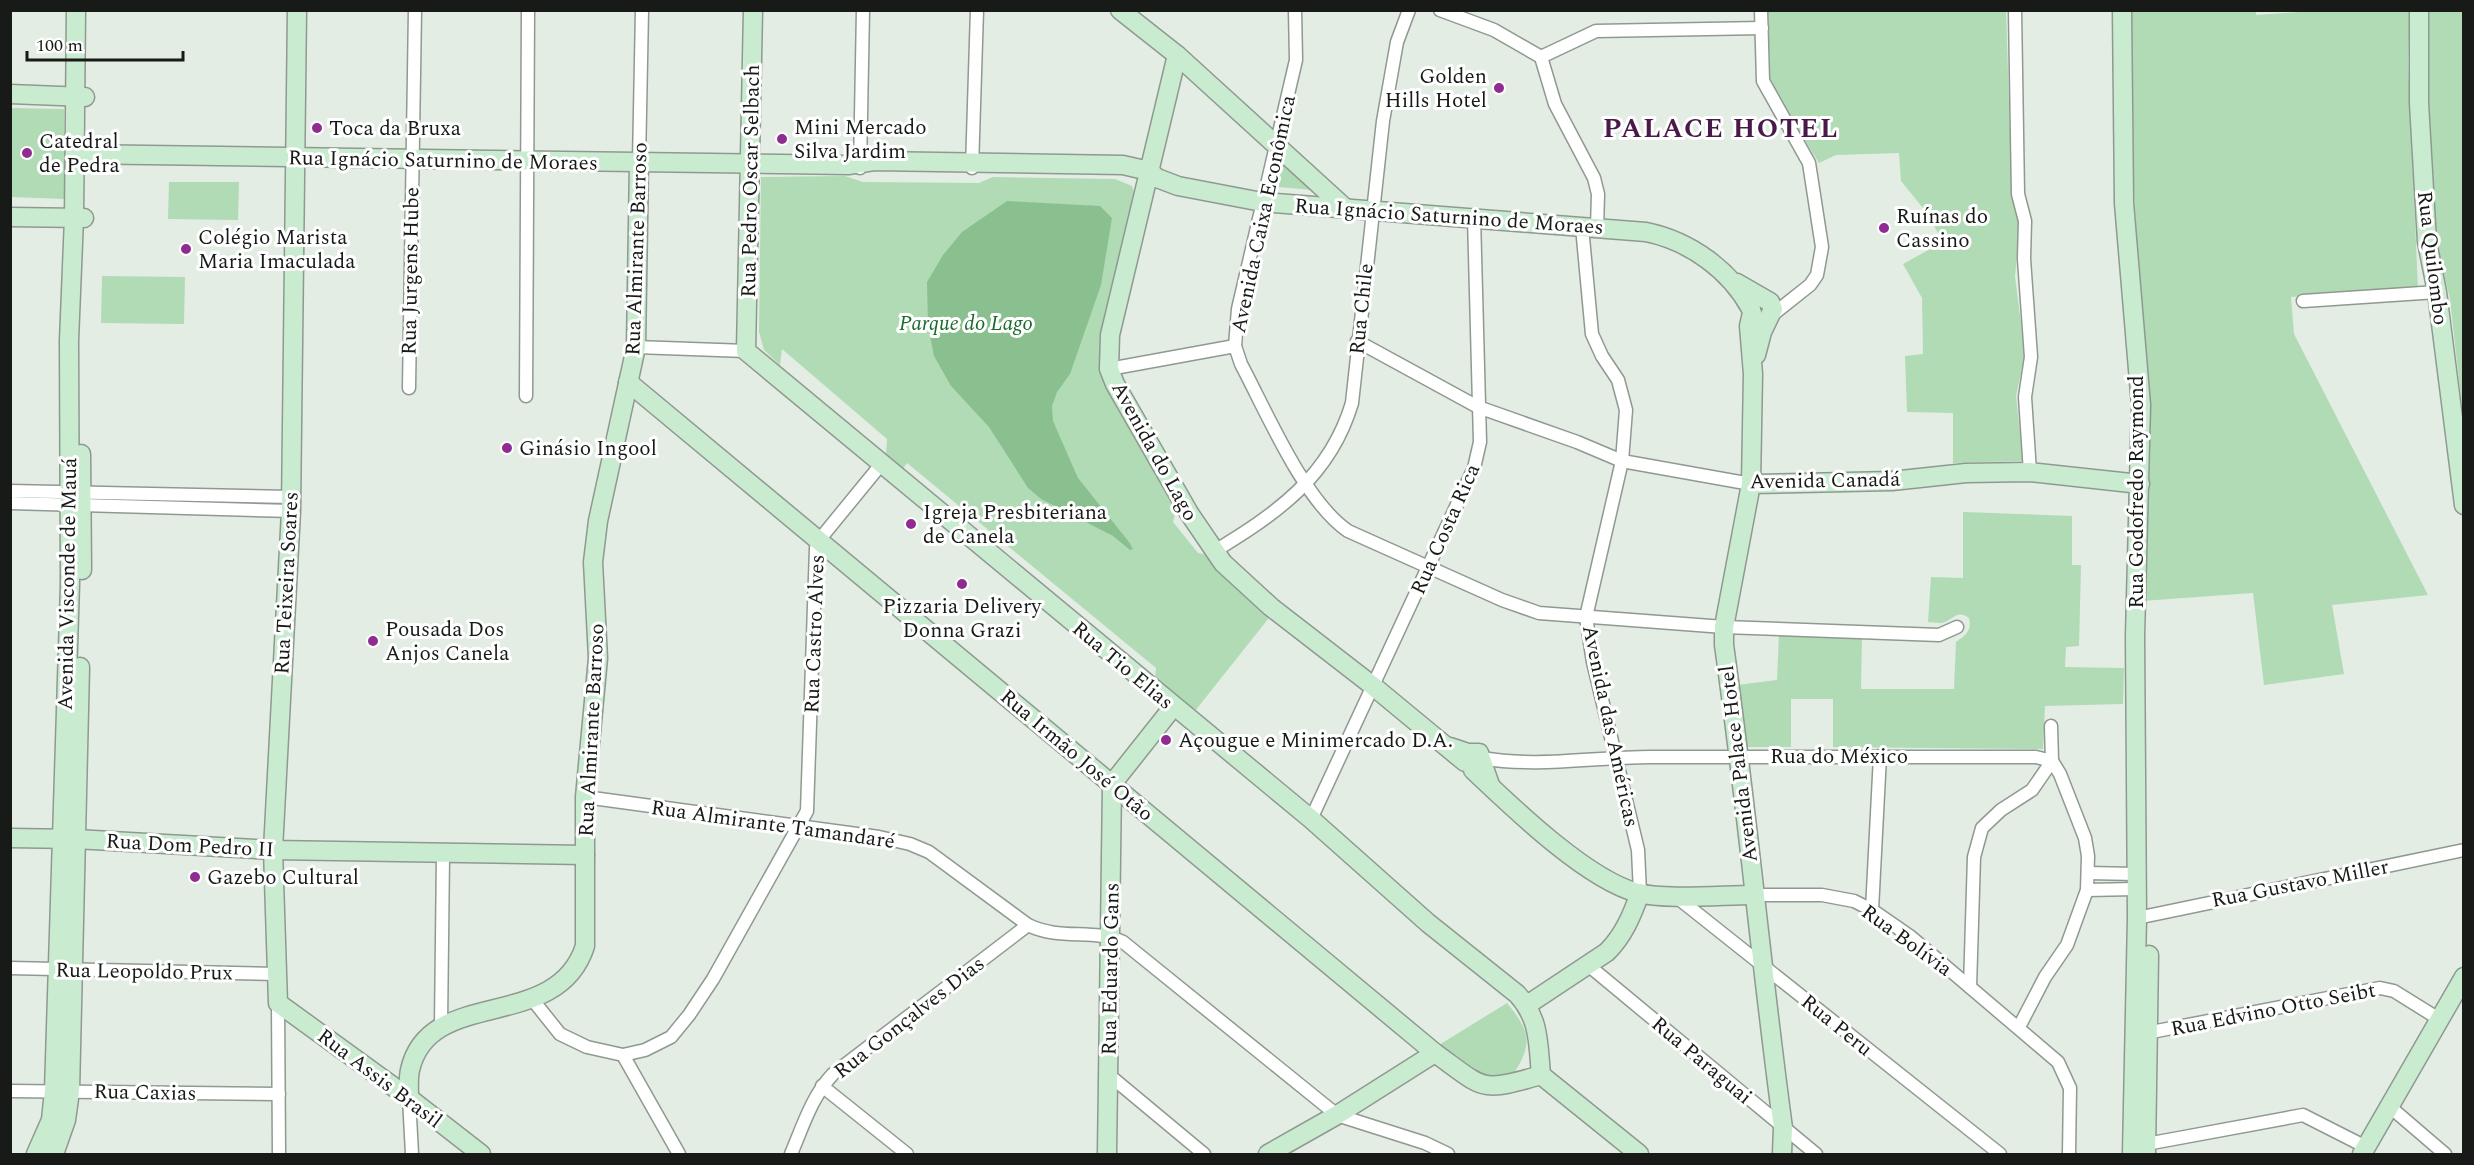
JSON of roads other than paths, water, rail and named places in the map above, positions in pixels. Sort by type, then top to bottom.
[{"type":"street","name":"Avenida Visconde de Mauá","points":[[54,1155],[66,1120],[62,1091],[76,584],[69,342],[79,218],[80,155],[76,10]]},
{"type":"street","name":"Avenida Visconde de Mauá","points":[[80,96],[87,10]]},
{"type":"street","name":"Rua Teixeira Soares","points":[[279,1155],[278,1003],[273,850],[291,504],[297,10]]},
{"type":"street","name":"Rua Jurgens Hube","points":[[409,388],[415,10]]},
{"type":"street","points":[[526,396],[525,161],[528,10]]},
{"type":"street","name":"Rua Almirante Barroso","points":[[441,1025],[532,999],[566,979],[581,957],[586,931],[585,797],[598,658],[593,562],[596,533],[636,347],[642,10]]},
{"type":"street","name":"Rua Pedro Oscar Selbach","points":[[746,351],[752,162],[753,10]]},
{"type":"street","points":[[856,165],[863,10]]},
{"type":"street","points":[[972,166],[977,10]]},
{"type":"street","points":[[1120,10],[1177,55],[1345,208]]},
{"type":"street","name":"Avenida Caixa Econômica","points":[[1295,10],[1296,60],[1238,309],[1235,346],[1241,364],[1306,484],[1333,521],[1348,531],[1521,608],[1539,613],[1724,627],[1939,635],[1957,627]]},
{"type":"street","name":"Rua Chile","points":[[1213,552],[1275,513],[1306,484],[1326,458],[1347,419],[1352,403],[1372,209],[1397,42],[1409,10]]},
{"type":"street","points":[[1440,10],[1494,30],[1540,57],[1596,31],[1762,28]]},
{"type":"street","points":[[1761,10],[1763,81],[1809,163],[1820,226],[1821,262],[1817,274],[1803,291],[1762,309]]},
{"type":"street","points":[[2015,10],[2018,195],[2025,221],[2024,258],[2031,357],[2025,397],[2030,472]]},
{"type":"street","name":"Rua Godofredo Raymond","points":[[2122,10],[2124,203],[2141,405],[2135,636],[2142,1034],[2139,1150]]},
{"type":"street","name":"Rua Quilombo","points":[[2419,10],[2422,165],[2427,242],[2437,292],[2463,505]]},
{"type":"street","name":"Avenida do Lago","points":[[1177,55],[1151,175],[1110,335],[1109,369],[1121,394],[1213,552],[1247,587],[1373,686],[1442,745],[1478,767],[1588,870],[1613,884],[1640,894]]},
{"type":"street","name":"Avenida das Américas","points":[[1527,1005],[1588,965],[1618,941],[1640,894],[1638,850],[1593,662],[1586,617],[1622,461],[1626,410],[1618,380],[1602,356],[1592,334],[1589,228],[1598,194],[1594,178],[1555,104],[1540,57]]},
{"type":"street","points":[[10,94],[80,96]]},
{"type":"street","name":"Rua Ignácio Saturnino de Moraes","points":[[80,155],[1029,167],[1151,175],[1178,186],[1262,202],[1647,232],[1680,241],[1730,279],[1762,309]]},
{"type":"street","points":[[10,217],[79,218]]},
{"type":"street","name":"Rua Costa Rica","points":[[1311,819],[1474,468],[1480,442],[1474,218]]},
{"type":"street","points":[[2303,301],[2437,292]]},
{"type":"street","name":"Avenida Palace Hotel","points":[[1762,309],[1753,374],[1751,483],[1724,627],[1724,645],[1740,756],[1761,964],[1784,1128],[1782,1155]]},
{"type":"street","name":"Avenida Canadá","points":[[1357,341],[1478,407],[1577,442],[1622,461],[1751,483],[1858,482],[2030,472],[2140,484]]},
{"type":"street","points":[[1109,369],[1235,346]]},
{"type":"street","points":[[636,347],[746,351]]},
{"type":"street","name":"Rua Tio Elias","points":[[746,351],[883,462],[1173,707],[1311,819],[1527,1005],[1538,1030],[1540,1075]]},
{"type":"street","name":"Rua Irmão José Otão","points":[[628,382],[820,538],[1435,1053],[1484,1087],[1508,1085],[1540,1075]]},
{"type":"street","name":"Rua Castro Alves","points":[[623,1055],[658,1045],[689,1016],[807,811],[815,570],[820,538],[883,462]]},
{"type":"street","points":[[10,491],[75,498],[159,500],[205,495],[291,504]]},
{"type":"street","points":[[205,495],[205,508]]},
{"type":"street","points":[[10,503],[75,498]]},
{"type":"street","points":[[159,500],[205,508],[291,504]]},
{"type":"street","points":[[1112,784],[1173,707]]},
{"type":"street","points":[[2019,1027],[2045,977],[2067,945],[2087,890],[2088,856],[2079,820],[2052,761],[2051,726]]},
{"type":"street","points":[[1872,910],[1880,756]]},
{"type":"street","name":"Rua do México","points":[[1478,767],[1615,757],[2036,757],[2052,761]]},
{"type":"street","points":[[1970,987],[1974,857],[1977,841],[1982,828],[1991,818],[2032,790],[2052,761]]},
{"type":"street","name":"Rua Eduardo Gans","points":[[1107,1155],[1112,784]]},
{"type":"street","name":"Rua Almirante Tamandaré","points":[[585,797],[799,828],[879,837],[910,844],[929,852],[944,860],[1028,925],[1054,935],[1110,936],[1133,948],[1337,1115]]},
{"type":"street","name":"Rua Dom Pedro II","points":[[10,838],[273,850],[443,855],[585,855]]},
{"type":"street","name":"Rua Gustavo Miller","points":[[2138,899],[2463,850]]},
{"type":"street","points":[[412,1155],[409,1071],[415,1055],[427,1036],[441,1025],[443,855]]},
{"type":"street","points":[[2088,873],[2138,899]]},
{"type":"street","points":[[2087,890],[2138,899]]},
{"type":"street","name":"Rua Bolívia","points":[[1640,894],[1822,895],[1854,902],[1872,910],[1911,937],[2049,1053],[2066,1075],[2071,1105],[2069,1155]]},
{"type":"street","name":"Rua Peru","points":[[1674,894],[2000,1155]]},
{"type":"street","name":"Rua Gonçalves Dias","points":[[791,1155],[822,1086],[833,1074],[1028,925]]},
{"type":"street","name":"Rua Paraguai","points":[[1588,965],[1816,1155]]},
{"type":"street","name":"Rua Leopoldo Prux","points":[[10,968],[277,974]]},
{"type":"street","points":[[2139,1150],[2303,1114],[2364,1151],[2463,977]]},
{"type":"street","name":"Rua Edvino Otto Seibt","points":[[2142,1034],[2380,988],[2394,992],[2439,1019]]},
{"type":"street","points":[[532,999],[560,1034],[587,1047],[623,1055],[679,1155]]},
{"type":"street","name":"Rua Assis Brasil","points":[[278,1003],[409,1098],[481,1155]]},
{"type":"street","points":[[1268,1155],[1337,1115],[1435,1053]]},
{"type":"street","points":[[1109,1075],[1204,1155]]},
{"type":"street","points":[[1540,1075],[1639,1155]]},
{"type":"street","points":[[822,1086],[907,1155]]},
{"type":"street","name":"Rua Caxias","points":[[10,1091],[279,1094]]},
{"type":"street","name":"Avenida Visconde de Mauá","points":[[36,1155],[62,1091]]},
{"type":"street","points":[[2389,1106],[2445,1155]]},
{"type":"street","points":[[1337,1115],[1425,1143],[1448,1155]]},
{"type":"place","name":"Golden Hills Hotel","points":[[1499,88]]},
{"type":"place","name":"Toca da Bruxa","points":[[317,128]]},
{"type":"place","name":"Mini Mercado Silva Jardim","points":[[782,139]]},
{"type":"place","name":"Catedral de Pedra","points":[[27,153]]},
{"type":"place","name":"Ruínas do Cassino","points":[[1884,228]]},
{"type":"place","name":"Colégio Marista Maria Imaculada","points":[[186,249]]},
{"type":"place","name":"Ginásio Ingool","points":[[507,448]]},
{"type":"place","name":"Igreja Presbiteriana de Canela","points":[[911,524]]},
{"type":"place","name":"Pizzaria Delivery Donna Grazi","points":[[962,584]]},
{"type":"place","name":"Pousada Dos Anjos Canela","points":[[373,641]]},
{"type":"place","name":"Açougue e Minimercado D.A.","points":[[1166,740]]},
{"type":"place","name":"Gazebo Cultural","points":[[195,877]]},
{"type":"district","name":"PALACE HOTEL","points":[[1721,128]]},
{"type":"park label","name":"Parque do Lago","points":[[966,323]]}]
